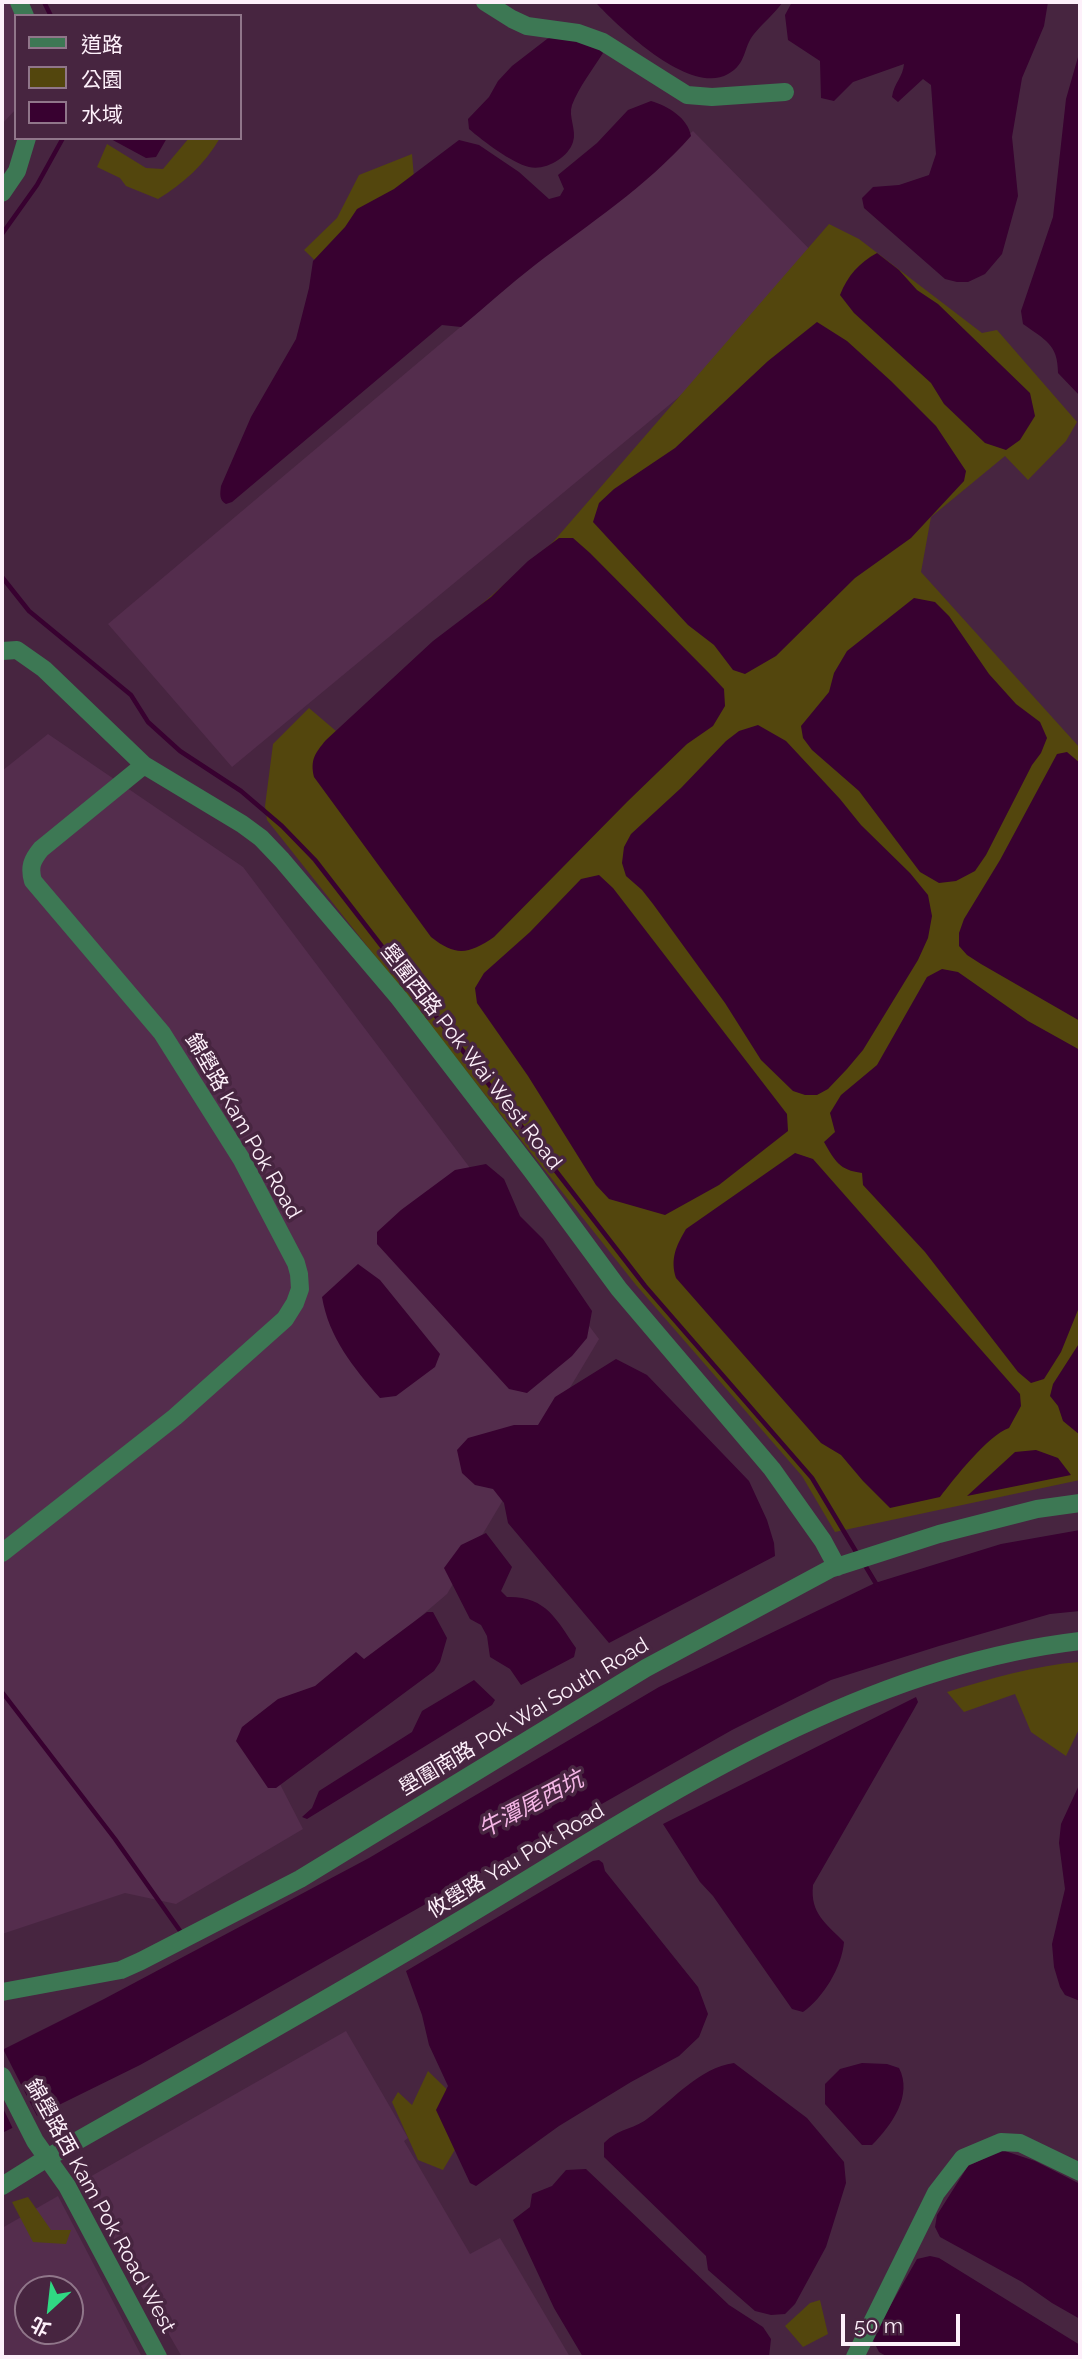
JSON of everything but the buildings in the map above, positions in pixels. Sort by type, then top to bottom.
[{"type":"street","points":[[485,2],[527,26],[578,33],[603,42],[687,95],[712,97],[785,92]]},
{"type":"street","points":[[2,193],[17,171],[26,140]]},
{"type":"street","name":"壆圍西路 Pok Wai West Road","points":[[2,650],[17,650],[44,668],[144,765],[242,824],[261,838],[282,860],[399,998],[620,1289],[772,1469],[823,1541],[837,1567]]},
{"type":"street","name":"錦壆路 Kam Pok Road","points":[[2,1553],[185,1408],[285,1318],[300,1289],[296,1263],[242,1160],[162,1033],[33,881],[30,870],[32,860],[41,849],[144,765]]},
{"type":"street","name":"壆圍南路 Pok Wai South Road","points":[[2,1992],[121,1970],[185,1938],[300,1879],[646,1668],[837,1567],[939,1534],[1018,1514],[1080,1503]]},
{"type":"street","name":"攸壆路 Yau Pok Road","points":[[2,2186],[349,1987],[745,1752],[847,1703],[942,1670],[1036,1647],[1080,1641]]},
{"type":"street","name":"錦壆路西 Kam Pok Road West","points":[[2,2076],[35,2141],[67,2186],[158,2357]]},
{"type":"street","points":[[855,2357],[936,2193],[963,2158],[1001,2142],[1020,2143],[1080,2172]]},
{"type":"shaded area","points":[[2,2],[15,2],[14,111],[2,124]]},
{"type":"shaded area","points":[[693,131],[831,271],[232,767],[108,624]]},
{"type":"shaded area","points":[[48,734],[243,867],[599,1339],[447,1594],[263,1751],[303,1829],[176,1904],[125,1893],[2,1934],[2,771]]},
{"type":"shaded area","points":[[346,2031],[408,2138],[404,2141],[470,2254],[500,2238],[570,2357],[182,2357],[81,2182]]},
{"type":"shaded area","points":[[58,2196],[142,2357],[2,2357],[2,2228]]},
{"type":"green space","points":[[187,140],[219,140],[193,173],[158,199],[126,186],[120,178],[97,167],[107,144],[146,168],[163,169]]},
{"type":"green space","points":[[412,154],[415,190],[326,271],[304,250],[337,218],[359,175]]},
{"type":"green space","points":[[829,224],[859,239],[982,333],[997,330],[1077,422],[1066,441],[1028,480],[1005,456],[931,517],[921,572],[1080,748],[1080,1480],[835,1532],[802,1476],[636,1285],[267,820],[265,806],[273,744],[309,708],[336,731],[553,542]]},
{"type":"green space","points":[[1080,1662],[1080,1727],[1066,1756],[1031,1732],[1015,1694],[964,1712],[947,1692],[1029,1669]]},
{"type":"green space","points":[[428,2071],[461,2103],[467,2129],[443,2170],[418,2160],[392,2102],[398,2092],[412,2105]]},
{"type":"green space","points":[[28,2197],[51,2230],[71,2230],[66,2244],[33,2242],[12,2202]]},
{"type":"green space","points":[[820,2300],[828,2334],[803,2347],[785,2326],[810,2303]]},
{"type":"water","points":[[783,2],[754,34],[739,65],[728,74],[712,78],[695,76],[657,56],[621,28],[596,3]]},
{"type":"water","points":[[792,2],[1048,2],[1044,26],[1022,78],[1012,137],[1018,196],[1002,254],[985,274],[968,282],[945,279],[864,208],[862,198],[873,187],[899,185],[929,175],[936,154],[931,85],[923,79],[898,102],[892,97],[904,64],[853,82],[834,101],[821,98],[820,61],[788,40],[785,15]]},
{"type":"water","points":[[570,29],[596,45],[603,53],[572,105],[573,142],[561,158],[549,165],[535,168],[522,165],[469,129],[468,119],[489,97],[498,81],[512,66],[547,39]]},
{"type":"water","points":[[1080,50],[1080,396],[1058,373],[1053,349],[1023,324],[1021,311],[1053,217],[1066,99]]},
{"type":"water","points":[[651,101],[682,118],[689,130],[691,136],[674,155],[461,327],[442,325],[232,502],[226,504],[222,501],[221,486],[251,417],[296,339],[313,261],[345,227],[357,209],[394,189],[459,140],[479,145],[519,172],[549,199],[560,196],[564,189],[558,175],[597,143],[628,110]]},
{"type":"water","points":[[113,140],[166,140],[156,157],[146,158]]},
{"type":"water","points":[[877,253],[899,270],[917,290],[938,304],[1030,393],[1035,416],[1020,440],[1006,450],[985,443],[944,404],[931,383],[854,313],[840,295],[855,270]]},
{"type":"water","points":[[817,322],[847,341],[936,426],[966,471],[964,481],[911,538],[855,578],[776,656],[745,674],[733,670],[714,645],[688,625],[593,522],[599,503],[614,489],[675,448],[768,361]]},
{"type":"water","points":[[559,538],[573,538],[590,553],[709,673],[724,689],[725,706],[713,726],[687,744],[494,937],[470,950],[455,950],[431,937],[314,777],[313,761],[326,740],[433,641],[491,597],[528,561]]},
{"type":"water","points":[[914,598],[935,602],[949,616],[989,674],[1016,704],[1040,722],[1047,738],[986,855],[975,871],[956,881],[939,883],[920,872],[859,791],[812,750],[803,738],[801,726],[829,692],[834,673],[847,651]]},
{"type":"water","points":[[758,725],[786,741],[861,825],[910,873],[928,895],[932,916],[928,938],[918,960],[863,1050],[828,1089],[817,1095],[793,1091],[761,1060],[725,1003],[653,904],[626,876],[622,863],[624,847],[631,834],[681,788],[726,741],[739,731]]},
{"type":"water","points":[[1067,752],[1080,763],[1080,1021],[981,964],[959,946],[959,933],[964,919],[1000,860],[1057,754]]},
{"type":"water","points":[[599,875],[613,888],[787,1114],[788,1131],[719,1185],[665,1215],[609,1199],[596,1185],[528,1076],[477,1003],[475,988],[484,973],[530,932],[581,879]]},
{"type":"water","points":[[942,969],[958,972],[1028,1021],[1080,1050],[1080,1305],[1061,1352],[1044,1379],[1031,1383],[1018,1372],[925,1252],[863,1185],[862,1173],[848,1170],[838,1163],[824,1142],[835,1132],[830,1113],[841,1095],[877,1065],[927,977]]},
{"type":"water","points":[[795,1153],[813,1159],[1020,1394],[1021,1406],[1009,1428],[982,1448],[940,1497],[890,1508],[841,1455],[821,1443],[676,1278],[675,1253],[686,1229]]},
{"type":"water","points":[[486,1164],[504,1179],[520,1216],[543,1239],[592,1311],[587,1338],[572,1356],[527,1393],[509,1389],[377,1244],[377,1232],[401,1210],[455,1170]]},
{"type":"water","points":[[358,1264],[380,1280],[440,1354],[435,1367],[396,1396],[380,1398],[336,1339],[325,1312],[322,1297]]},
{"type":"water","points":[[1080,1342],[1080,1435],[1063,1421],[1058,1406],[1050,1396],[1053,1384]]},
{"type":"water","points":[[616,1359],[647,1375],[749,1481],[767,1520],[775,1556],[609,1643],[508,1523],[504,1503],[493,1489],[475,1485],[462,1473],[457,1450],[468,1438],[514,1425],[538,1425],[555,1397]]},
{"type":"water","points":[[1036,1450],[1058,1458],[1071,1475],[967,1496],[1015,1452]]},
{"type":"water","name":"牛潭尾西坑","points":[[1080,1530],[1080,1611],[1050,1614],[831,1680],[732,1730],[140,2065],[2,2133],[2,2050],[369,1858],[659,1687],[875,1583],[1001,1544]]},
{"type":"water","points":[[486,1533],[512,1567],[501,1591],[507,1597],[531,1600],[549,1611],[576,1648],[574,1657],[521,1685],[510,1669],[490,1657],[487,1636],[481,1625],[470,1619],[444,1568],[461,1545]]},
{"type":"water","points":[[427,1612],[433,1612],[447,1638],[440,1662],[434,1671],[276,1788],[268,1788],[236,1741],[242,1727],[278,1699],[315,1686],[356,1652],[364,1659]]},
{"type":"water","points":[[474,1680],[495,1700],[492,1705],[307,1819],[302,1817],[312,1808],[319,1791],[412,1732],[422,1711]]},
{"type":"water","points":[[916,1697],[918,1702],[813,1885],[817,1911],[844,1942],[840,1962],[818,1999],[803,2012],[792,2009],[713,1896],[700,1882],[663,1824]]},
{"type":"water","points":[[1080,1783],[1080,2001],[1065,1995],[1060,1987],[1054,1967],[1052,1944],[1065,1889],[1059,1843],[1061,1824]]},
{"type":"water","points":[[599,1860],[698,1987],[708,2014],[699,2037],[679,2056],[559,2126],[476,2186],[470,2183],[436,2110],[448,2086],[429,2045],[422,2015],[406,1971],[593,1861]]},
{"type":"water","points":[[734,2063],[807,2118],[844,2162],[846,2183],[826,2247],[795,2304],[785,2314],[771,2315],[755,2311],[708,2270],[706,2256],[604,2157],[604,2143],[610,2138],[647,2119],[709,2071]]},
{"type":"water","points":[[862,2063],[887,2064],[899,2068],[903,2078],[904,2089],[898,2109],[887,2128],[872,2145],[862,2145],[825,2104],[825,2084],[840,2069]]},
{"type":"water","points":[[1002,2150],[1035,2161],[1080,2184],[1080,2319],[1022,2282],[940,2237],[935,2227],[937,2215],[968,2166]]},
{"type":"water","points":[[586,2169],[729,2305],[763,2327],[771,2339],[769,2357],[583,2357],[554,2308],[513,2220],[530,2207],[532,2194],[552,2186],[566,2170]]},
{"type":"water","points":[[930,2256],[939,2258],[1080,2345],[1080,2357],[888,2357],[879,2352],[872,2338],[917,2259]]},
{"type":"pier","points":[[2,2047],[38,2118],[14,2131],[2,2106]]},
{"type":"waterway","points":[[44,2],[50,14]]},
{"type":"waterway","points":[[2,234],[37,185],[62,140]]},
{"type":"waterway","points":[[2,577],[29,611],[131,695],[148,722],[180,751],[241,791],[282,826],[315,860],[645,1286],[812,1478],[858,1555]]},
{"type":"waterway","points":[[863,1562],[878,1587]]},
{"type":"waterway","points":[[2,1692],[115,1839],[183,1935]]}]
